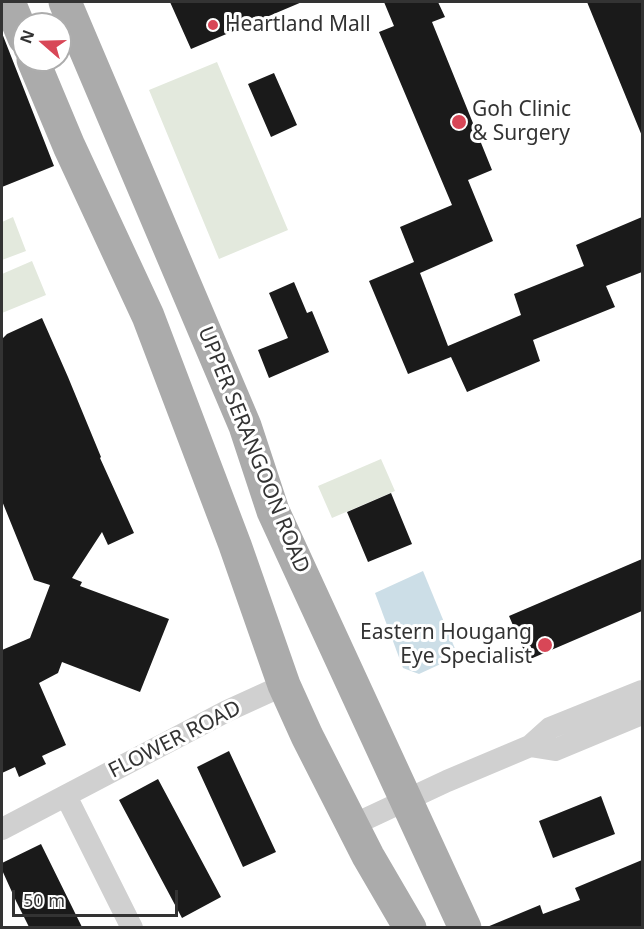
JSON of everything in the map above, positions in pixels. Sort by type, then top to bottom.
[{"type":"main road","name":"UPPER SERANGOON ROAD","points":[[65,2],[245,426],[273,511],[465,927]]},
{"type":"main road","points":[[38,72],[69,146],[148,316],[235,545],[284,685],[306,736],[368,856],[410,927]]},
{"type":"street","name":"FLOWER ROAD","points":[[2,829],[227,711],[284,685]]},
{"type":"street","points":[[353,825],[530,746],[550,728],[642,691]]},
{"type":"street","points":[[530,746],[555,750],[642,714]]},
{"type":"street","points":[[66,796],[132,927]]},
{"type":"shaded area","points":[[217,62],[288,230],[219,259],[149,90]]},
{"type":"shaded area","points":[[13,217],[26,251],[2,260],[2,222]]},
{"type":"shaded area","points":[[32,261],[46,295],[2,313],[2,274]]},
{"type":"shaded area","points":[[381,459],[395,491],[332,518],[318,486]]},
{"type":"shaded area","points":[[423,571],[458,656],[419,674],[403,668],[375,593]]},
{"type":"building","name":"Heartland Mall","points":[[170,2],[302,2],[191,49]]},
{"type":"building","points":[[384,2],[438,2],[445,17],[432,22],[492,170],[468,180],[493,241],[420,273],[448,346],[521,315],[514,294],[584,266],[576,245],[642,217],[642,272],[606,286],[615,307],[533,340],[540,361],[467,392],[451,357],[408,374],[369,281],[414,262],[400,227],[452,205],[379,32],[394,26]]},
{"type":"building","points":[[587,2],[642,2],[642,136]]},
{"type":"building","points":[[2,33],[12,59],[12,72],[17,72],[54,166],[2,187]]},
{"type":"building","points":[[274,73],[297,125],[271,137],[248,84]]},
{"type":"building","points":[[294,282],[307,313],[312,311],[329,352],[269,378],[258,350],[288,338],[269,293]]},
{"type":"building","points":[[42,318],[134,533],[108,545],[102,532],[72,578],[82,582],[80,586],[169,619],[140,692],[62,662],[58,673],[39,683],[66,745],[42,756],[46,764],[19,777],[15,767],[2,773],[2,650],[30,638],[50,585],[34,580],[2,501],[2,339],[7,334]]},
{"type":"building","points":[[391,493],[412,544],[368,562],[347,512]]},
{"type":"building","points":[[642,559],[642,611],[528,660],[509,616]]},
{"type":"building","points":[[229,751],[276,852],[243,867],[197,767]]},
{"type":"building","points":[[158,779],[221,897],[182,918],[119,800]]},
{"type":"building","points":[[601,796],[615,834],[553,858],[539,821]]},
{"type":"building","points":[[41,844],[82,927],[29,927],[16,901],[2,870],[2,863]]},
{"type":"building","points":[[642,860],[642,927],[487,927],[540,905],[543,914],[580,900],[575,888]]},
{"type":"place","name":"Heartland Mall","points":[[213,25]]},
{"type":"place","name":"Goh Clinic & Surgery","points":[[459,122]]},
{"type":"place","name":"Eastern Hougang Eye Specialist","points":[[545,645]]}]
